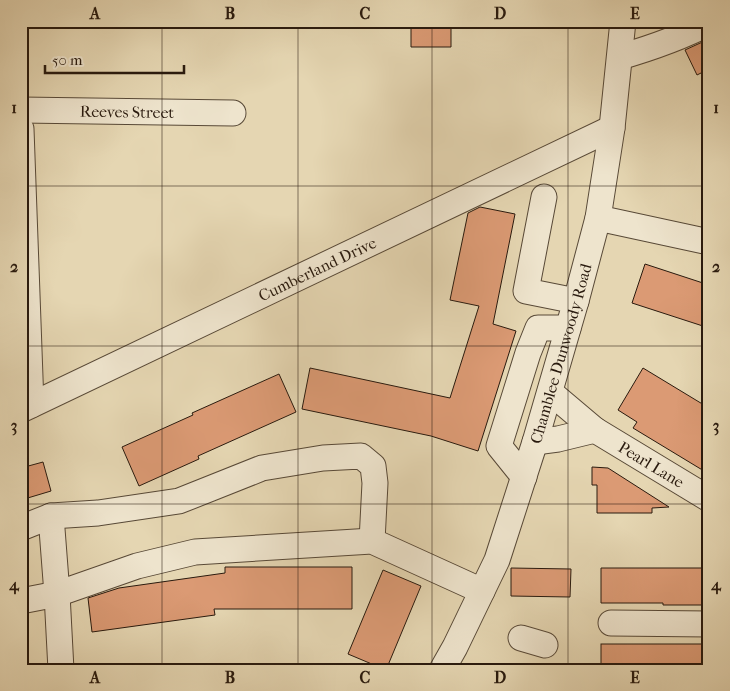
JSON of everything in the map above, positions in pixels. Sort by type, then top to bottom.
[{"type":"street","name":"Chamblee Dunwoody Road","points":[[442,670],[455,648],[497,560],[535,442],[576,301],[598,218],[612,128],[623,21]]},
{"type":"street","points":[[620,56],[654,47],[690,33],[709,22]]},
{"type":"street","name":"Reeves Street","points":[[21,110],[233,113]]},
{"type":"street","name":"Cumberland Drive","points":[[26,408],[612,128]]},
{"type":"street","points":[[21,129],[26,408]]},
{"type":"street","points":[[544,197],[526,291],[576,301]]},
{"type":"street","points":[[598,218],[709,242]]},
{"type":"street","points":[[524,477],[499,446],[528,353],[538,328],[568,328]]},
{"type":"street","name":"Pearl Lane","points":[[550,392],[595,430],[709,499]]},
{"type":"street","points":[[535,442],[558,439],[595,430]]},
{"type":"street","points":[[21,528],[51,516],[98,514],[178,501],[262,468],[323,458],[361,456],[373,466],[375,483],[373,536]]},
{"type":"street","points":[[51,516],[58,594],[61,670]]},
{"type":"street","points":[[21,601],[58,594],[137,566],[194,552],[373,536],[482,591]]},
{"type":"street","points":[[611,623],[709,624]]},
{"type":"street","points":[[521,638],[546,646]]},
{"type":"building","points":[[417,21],[451,21],[451,47],[411,47],[411,26],[417,25]]},
{"type":"building","points":[[709,39],[709,69],[697,75],[685,50]]},
{"type":"building","points":[[480,207],[515,214],[493,324],[516,331],[478,451],[431,436],[302,409],[310,368],[450,398],[479,306],[450,300],[468,213]]},
{"type":"building","points":[[645,264],[709,285],[709,328],[632,303]]},
{"type":"building","points":[[643,368],[709,408],[709,474],[633,428],[637,422],[618,410]]},
{"type":"building","points":[[279,374],[296,412],[198,456],[199,459],[139,486],[122,447]]},
{"type":"building","points":[[43,462],[51,491],[21,500],[21,468]]},
{"type":"building","points":[[592,467],[608,468],[669,507],[652,508],[652,513],[597,513],[597,485],[592,485]]},
{"type":"building","points":[[225,567],[352,567],[352,609],[214,609],[215,615],[92,632],[88,598],[119,588],[225,573]]},
{"type":"building","points":[[511,568],[571,569],[570,597],[511,596]]},
{"type":"building","points":[[601,568],[709,568],[708,605],[601,603]]},
{"type":"building","points":[[383,570],[421,586],[386,670],[348,654]]},
{"type":"building","points":[[601,644],[709,644],[709,670],[601,670]]}]
